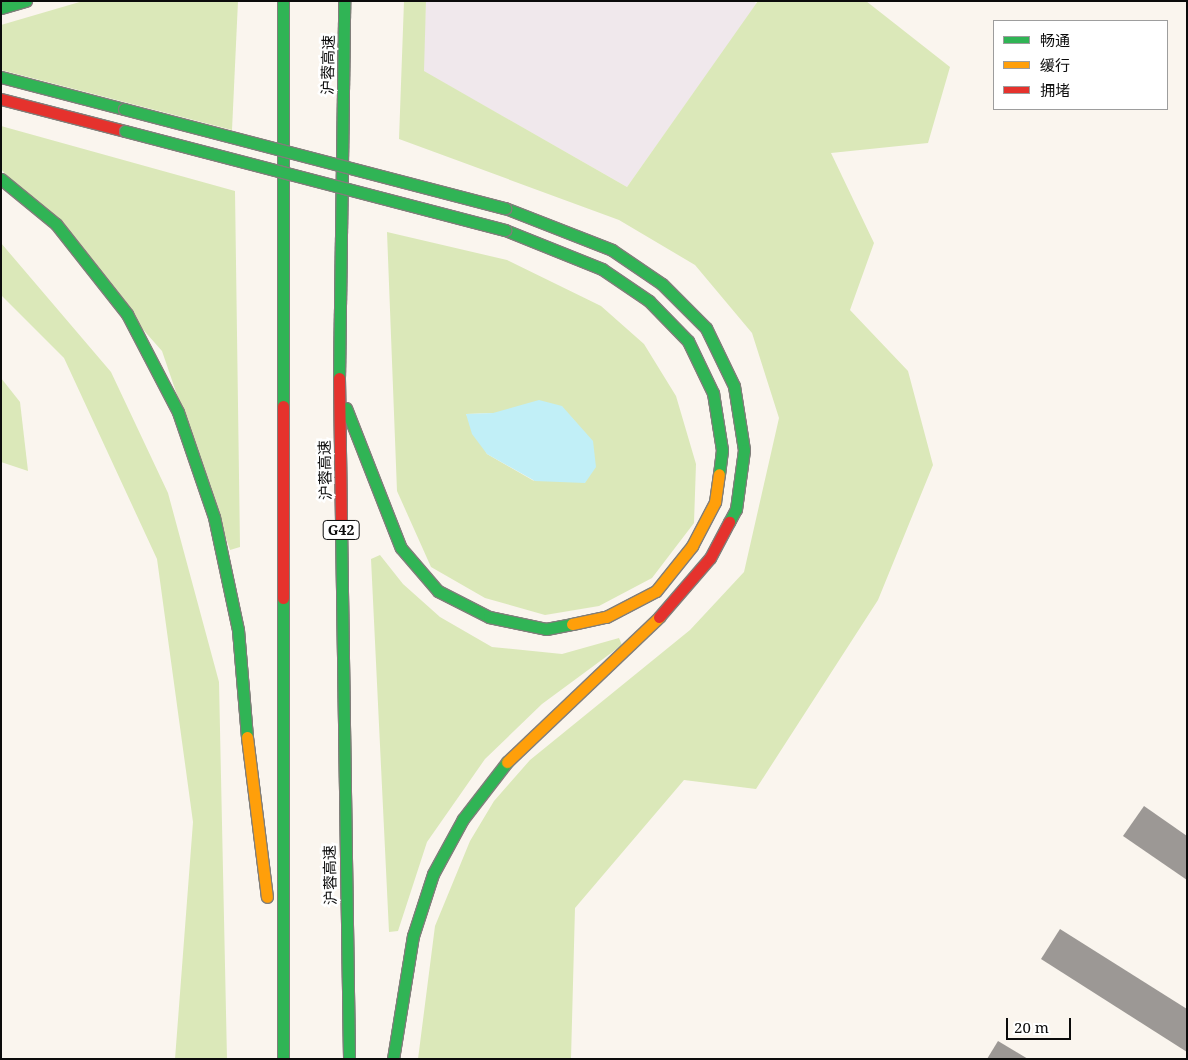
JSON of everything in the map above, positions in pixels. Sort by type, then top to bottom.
[{"type":"highway","points":[[1,8],[26,1]]},
{"type":"highway","points":[[283,1],[281,1001],[283,1059]]},
{"type":"highway","name":"沪蓉高速","points":[[344,1],[339,391],[349,1059]]},
{"type":"highway","points":[[1,78],[505,208],[612,250],[662,284],[706,328],[734,386],[744,450],[736,509],[710,558],[646,632],[502,767],[463,819],[433,874],[413,936],[393,1059]]},
{"type":"highway","points":[[1,99],[505,230],[602,269],[649,301],[688,341],[713,393],[722,450],[715,502],[692,546],[656,590],[606,617],[546,629],[489,617],[438,591],[401,548],[339,391]]},
{"type":"highway","points":[[1,179],[56,224],[127,314],[178,412],[214,517],[238,630],[249,768],[281,1001]]},
{"type":"shaded area","points":[[426,1],[753,1],[757,4],[627,187],[423,71]]},
{"type":"green space","points":[[83,1],[238,1],[232,130],[1,70],[1,25]]},
{"type":"green space","points":[[404,1],[426,1],[424,71],[627,187],[758,1],[866,1],[950,67],[928,143],[831,153],[874,243],[850,310],[908,371],[933,465],[878,600],[756,789],[684,780],[575,908],[571,1059],[418,1059],[435,926],[470,841],[494,801],[530,760],[690,630],[744,572],[779,418],[752,333],[695,265],[619,220],[399,139]]},
{"type":"green space","points":[[1,126],[235,191],[240,547],[230,550],[162,351],[1,169]]},
{"type":"green space","points":[[387,232],[507,260],[601,306],[644,344],[676,396],[696,464],[694,523],[652,578],[599,606],[545,615],[485,598],[431,567],[397,491]],"holes":[[[493,413],[534,481],[487,454],[466,414]]]},
{"type":"green space","points":[[1,243],[111,372],[168,493],[219,682],[227,1059],[175,1059],[193,822],[157,559],[64,358],[1,295]]},
{"type":"green space","points":[[1,378],[20,402],[28,471],[1,462]]},
{"type":"green space","points":[[380,555],[403,584],[440,617],[492,647],[562,654],[619,638],[622,645],[542,704],[485,759],[427,842],[398,931],[389,932],[371,559]]},
{"type":"water","points":[[539,400],[562,406],[593,441],[596,467],[585,483],[535,481],[487,454],[472,434],[466,414],[493,413]]},
{"type":"building","points":[[1144,806],[1187,836],[1187,880],[1123,836]]},
{"type":"building","points":[[1060,929],[1187,1009],[1187,1052],[1041,959]]},
{"type":"building","points":[[998,1041],[1028,1059],[987,1059]]},
{"type":"traffic: fast","points":[[1,8],[26,1]]},
{"type":"traffic: fast","points":[[283,1],[283,406]]},
{"type":"traffic: fast","points":[[339,378],[344,1]]},
{"type":"traffic: fast","points":[[1,77],[124,109]]},
{"type":"traffic: fast","points":[[124,109],[505,208]]},
{"type":"traffic: fast","points":[[125,131],[505,230]]},
{"type":"traffic: fast","points":[[1,179],[56,224],[127,314],[178,412],[214,517],[238,630],[247,737]]},
{"type":"traffic: fast","points":[[505,208],[612,250],[662,284],[706,328],[734,386],[744,450],[736,509],[729,522]]},
{"type":"traffic: fast","points":[[505,230],[602,269],[649,301],[688,341],[713,393],[722,450],[719,474]]},
{"type":"traffic: fast","points":[[346,408],[401,548],[438,591],[489,617],[546,629],[572,624]]},
{"type":"traffic: fast","points":[[341,524],[349,1059]]},
{"type":"traffic: fast","points":[[283,598],[283,1059]]},
{"type":"traffic: fast","points":[[393,1059],[413,936],[433,874],[463,819],[507,762]]},
{"type":"traffic: slow","points":[[572,624],[606,617],[656,591],[692,546],[715,502],[719,474]]},
{"type":"traffic: slow","points":[[507,762],[659,617]]},
{"type":"traffic: slow","points":[[247,737],[267,897]]},
{"type":"traffic: jam","points":[[1,99],[125,131]]},
{"type":"traffic: jam","points":[[339,378],[341,524]]},
{"type":"traffic: jam","points":[[283,406],[283,598]]},
{"type":"traffic: jam","points":[[659,617],[710,558],[729,522]]}]
